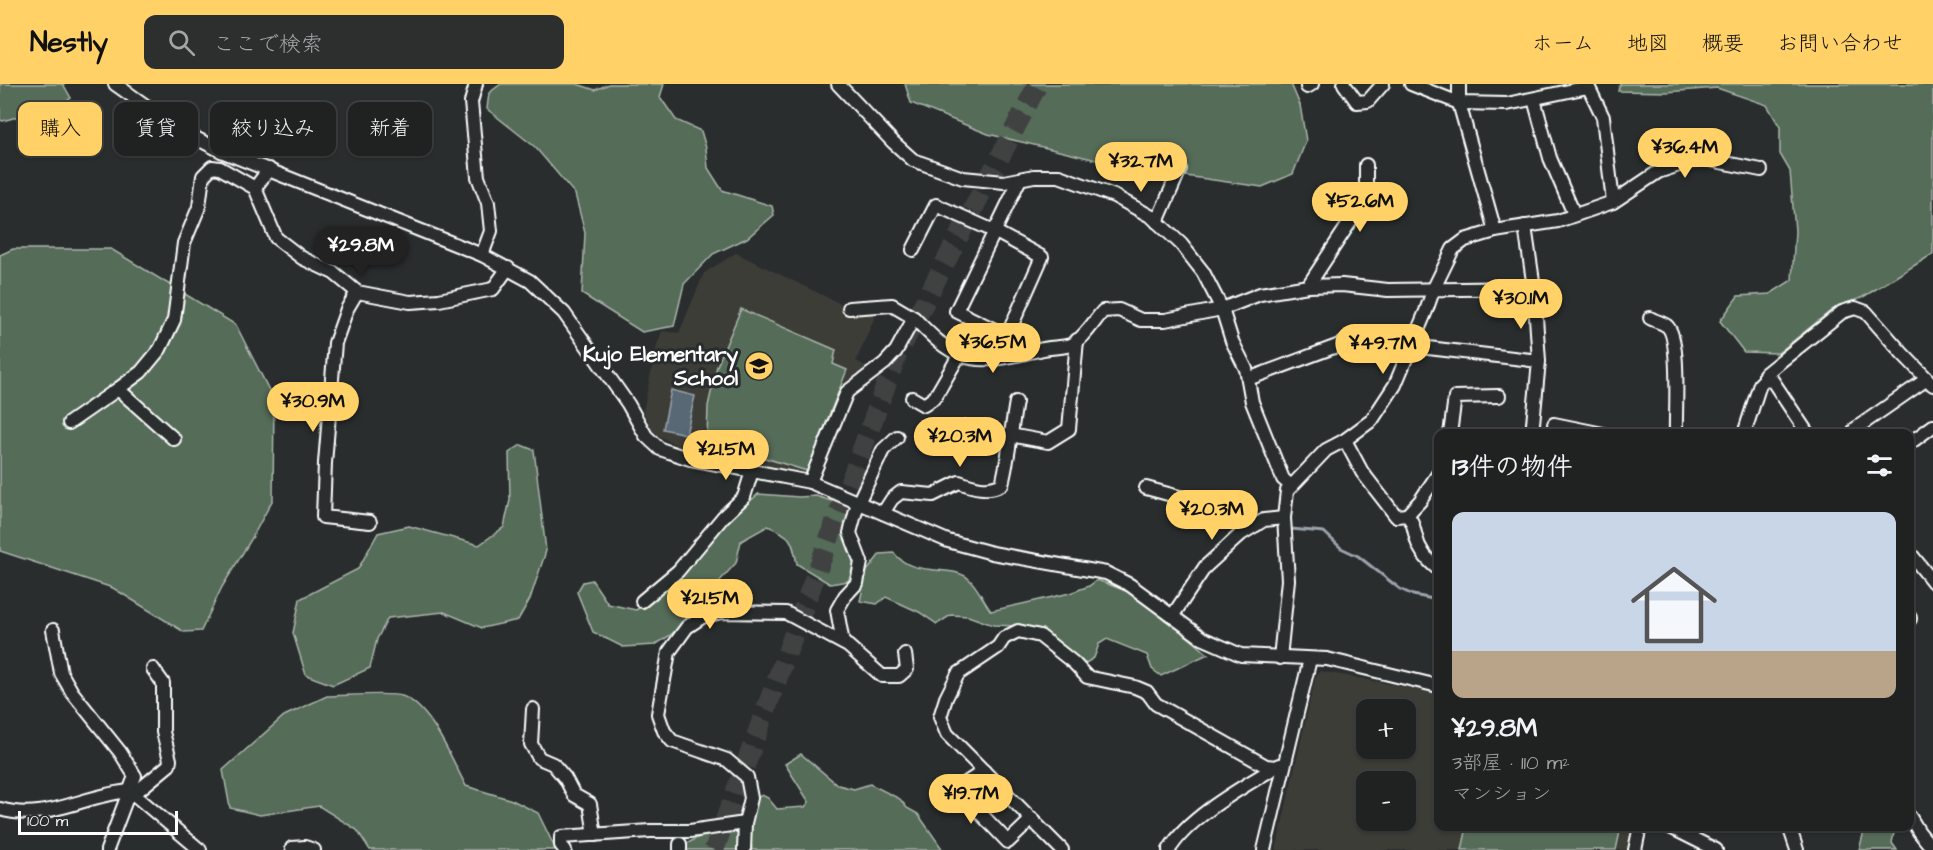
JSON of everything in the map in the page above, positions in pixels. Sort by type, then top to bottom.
[{"type":"street","points":[[115,84],[180,130],[221,151],[482,255],[530,281],[564,313],[628,404],[646,436],[660,449],[690,459],[810,482],[948,541],[992,553],[1106,573],[1130,585],[1202,638],[1241,655],[1327,659],[1434,685]]},
{"type":"street","points":[[476,84],[471,102],[477,177],[488,203],[491,231],[482,255]]},
{"type":"street","points":[[838,84],[893,142],[914,160],[963,178],[1004,182],[1034,176],[1059,176],[1114,196],[1152,216],[1181,244],[1203,272],[1222,309],[1232,341],[1246,369],[1252,402],[1283,479],[1291,486]]},
{"type":"street","points":[[1344,84],[1358,102],[1368,101],[1383,84]]},
{"type":"street","points":[[1411,84],[1459,103],[1506,104],[1588,86],[1603,117],[1613,202]]},
{"type":"street","points":[[1459,84],[1459,103],[1495,231]]},
{"type":"street","points":[[1534,99],[1550,158],[1574,214]]},
{"type":"street","points":[[1280,658],[1288,580],[1284,518],[1287,491],[1326,450],[1345,440],[1372,420],[1395,385],[1434,288],[1453,249],[1465,240],[1495,231],[1558,221],[1613,202],[1658,172],[1700,158],[1761,170]]},
{"type":"street","points":[[1308,286],[1360,207],[1366,188],[1366,165]]},
{"type":"street","points":[[69,423],[141,372],[160,350],[174,320],[184,243],[199,207],[203,176],[212,167],[220,168],[255,188],[276,238],[302,258],[334,273],[357,292],[410,302],[439,300],[493,289],[508,268]]},
{"type":"street","points":[[255,188],[269,169]]},
{"type":"street","points":[[1157,222],[1180,169]]},
{"type":"street","points":[[914,250],[936,205],[994,231],[1042,256],[1007,336],[956,311],[994,231],[1020,179]]},
{"type":"street","points":[[1525,226],[1534,288],[1539,361],[1532,429]]},
{"type":"street","points":[[849,308],[892,304],[914,318],[944,347],[962,356],[985,359],[1012,357],[1072,345],[1103,311],[1119,310],[1141,321],[1165,320],[1222,309],[1260,294],[1308,286],[1342,285],[1389,290],[1534,288]]},
{"type":"street","points":[[357,292],[347,309],[335,344],[323,517],[370,522]]},
{"type":"street","points":[[1746,429],[1760,384],[1766,374],[1842,312],[1855,308],[1866,312],[1930,382],[1855,429]]},
{"type":"street","points":[[810,482],[847,392],[896,351],[914,318]]},
{"type":"street","points":[[1650,318],[1667,326],[1672,333],[1676,355],[1676,429]]},
{"type":"street","points":[[967,427],[1005,438],[1010,435],[1047,442],[1069,429],[1077,340]]},
{"type":"street","points":[[1248,379],[1353,340]]},
{"type":"street","points":[[1411,346],[1539,361]]},
{"type":"street","points":[[912,398],[924,405],[934,397],[957,359],[962,356]]},
{"type":"street","points":[[1765,379],[1772,380],[1805,429]]},
{"type":"street","points":[[118,389],[174,440]]},
{"type":"street","points":[[1451,429],[1455,397],[1499,396]]},
{"type":"street","points":[[883,513],[892,499],[901,492],[933,495],[959,483],[980,488],[995,488],[1002,484],[1009,460],[1010,435],[1016,402]]},
{"type":"street","points":[[1554,424],[1579,429]]},
{"type":"street","points":[[1914,440],[1933,426]]},
{"type":"street","points":[[843,643],[837,610],[844,596],[857,583],[861,562],[850,533],[858,502],[883,450],[897,437]]},
{"type":"street","points":[[1345,440],[1362,471],[1396,516],[1407,515],[1434,480]]},
{"type":"street","points":[[642,601],[678,571],[723,517],[744,497],[752,471]]},
{"type":"street","points":[[1146,488],[1205,504],[1256,525]]},
{"type":"street","points":[[1407,515],[1414,524],[1416,538],[1427,560],[1434,565]]},
{"type":"street","points":[[1173,615],[1205,567],[1241,534],[1264,520],[1284,518]]},
{"type":"street","points":[[1914,559],[1933,582]]},
{"type":"street","points":[[744,850],[745,823],[751,798],[747,777],[727,760],[672,741],[664,730],[658,714],[669,652],[687,627],[702,617],[721,612],[786,613],[843,643],[882,676],[899,676],[907,669],[904,654]]},
{"type":"street","points":[[53,630],[61,674],[72,692],[120,752],[135,776],[132,792],[107,850]]},
{"type":"street","points":[[1062,850],[947,734],[940,717],[946,698],[958,674],[998,647],[1004,638],[1018,631],[1040,636],[1074,663],[1087,677],[1135,687],[1147,692],[1156,704],[1266,766],[1280,764]]},
{"type":"street","points":[[1264,850],[1280,764],[1310,659]]},
{"type":"street","points":[[0,809],[8,812],[36,813],[68,806],[110,792],[132,792],[168,765],[170,760],[163,732],[163,683],[153,669]]},
{"type":"street","points":[[533,709],[531,744],[539,758],[553,764],[566,778],[574,795],[590,804],[595,835]]},
{"type":"street","points":[[1169,850],[1195,822],[1224,800],[1280,764]]},
{"type":"street","points":[[984,771],[957,789],[1008,842],[1032,819]]},
{"type":"street","points":[[132,792],[200,850]]},
{"type":"street","points":[[565,850],[561,845],[561,837],[650,831],[690,831],[745,823]]},
{"type":"street","points":[[1914,824],[1933,849]]},
{"type":"street","points":[[1635,850],[1639,831]]},
{"type":"street","points":[[1678,831],[1716,850]]},
{"type":"street","points":[[1791,831],[1797,850]]},
{"type":"street","points":[[292,848],[314,850]]},
{"type":"shaded area","name":"Kujo Elementary School","points":[[736,253],[849,308],[880,305],[856,361],[875,371],[846,394],[810,482],[705,452],[682,448],[653,433],[643,411],[662,331],[679,333],[704,273]]},
{"type":"shaded area","points":[[1320,671],[1434,692],[1434,831],[1636,831],[1632,850],[1276,850],[1315,679]]},
{"type":"green space","points":[[0,84],[63,84],[71,98],[66,102],[18,102],[18,117],[0,120]]},
{"type":"green space","points":[[501,84],[577,84],[595,90],[609,84],[664,84],[660,97],[676,120],[701,131],[708,168],[722,190],[772,206],[774,215],[747,238],[713,254],[684,284],[674,326],[642,332],[582,294],[585,233],[575,194],[535,147],[487,109],[489,93]]},
{"type":"green space","points":[[905,84],[1291,84],[1300,105],[1306,141],[1293,174],[1262,187],[1130,168],[988,134],[911,103]]},
{"type":"green space","points":[[1620,84],[1933,84],[1933,254],[1863,297],[1832,310],[1778,353],[1744,352],[1720,321],[1738,296],[1770,294],[1792,280],[1795,231],[1790,171],[1780,154],[1780,127],[1767,105],[1717,88],[1666,92],[1618,91]]},
{"type":"green space","points":[[13,249],[111,249],[236,325],[274,400],[273,499],[222,587],[201,631],[184,632],[113,588],[0,551],[0,255]]},
{"type":"green space","points":[[741,309],[836,350],[833,364],[847,370],[807,471],[707,440],[708,406],[717,366]]},
{"type":"green space","points":[[521,445],[534,450],[546,551],[530,599],[518,620],[482,628],[444,612],[388,618],[377,639],[370,668],[333,685],[306,675],[293,633],[300,599],[358,569],[378,533],[409,526],[479,545],[504,527],[510,500],[509,453]]},
{"type":"green space","points":[[758,494],[816,496],[847,506],[854,553],[852,572],[848,581],[830,584],[797,564],[790,539],[768,526],[741,541],[736,563],[672,634],[655,645],[623,647],[593,632],[577,592],[583,582],[592,580],[608,604],[636,610],[676,578],[733,516]]},
{"type":"green space","points":[[894,553],[902,561],[912,566],[961,574],[972,582],[991,611],[1070,593],[1089,586],[1097,580],[1129,592],[1170,621],[1208,654],[1161,676],[1152,669],[1147,655],[1107,639],[1099,644],[1094,658],[1081,666],[1054,639],[1016,626],[993,625],[968,616],[951,615],[937,624],[919,612],[886,597],[877,604],[860,601],[867,571],[880,554]]},
{"type":"green space","points":[[396,695],[413,702],[440,735],[466,786],[512,800],[538,813],[556,850],[370,850],[357,830],[319,806],[260,815],[230,808],[223,770],[284,716],[327,696]]},
{"type":"green space","points":[[801,754],[838,785],[854,789],[870,784],[900,799],[907,808],[918,814],[943,850],[752,850],[749,826],[755,799],[762,795],[768,798],[777,809],[805,807],[809,802],[785,764]]},
{"type":"green space","points":[[736,831],[744,844],[743,850],[683,850],[682,846],[705,834]]},
{"type":"green space","points":[[1466,831],[1620,831],[1616,850],[1462,850]]},
{"type":"green space","points":[[1863,831],[1894,831],[1892,843],[1897,850],[1859,850]]},
{"type":"water","points":[[671,390],[695,396],[686,434],[663,429]]},
{"type":"waterway","points":[[1291,529],[1324,532],[1341,548],[1358,556],[1400,589],[1413,595],[1434,599]]},
{"type":"tunnel","points":[[714,850],[897,355],[1038,84]]},
{"type":"place","name":"Kujo Elementary School","points":[[759,366]]}]
